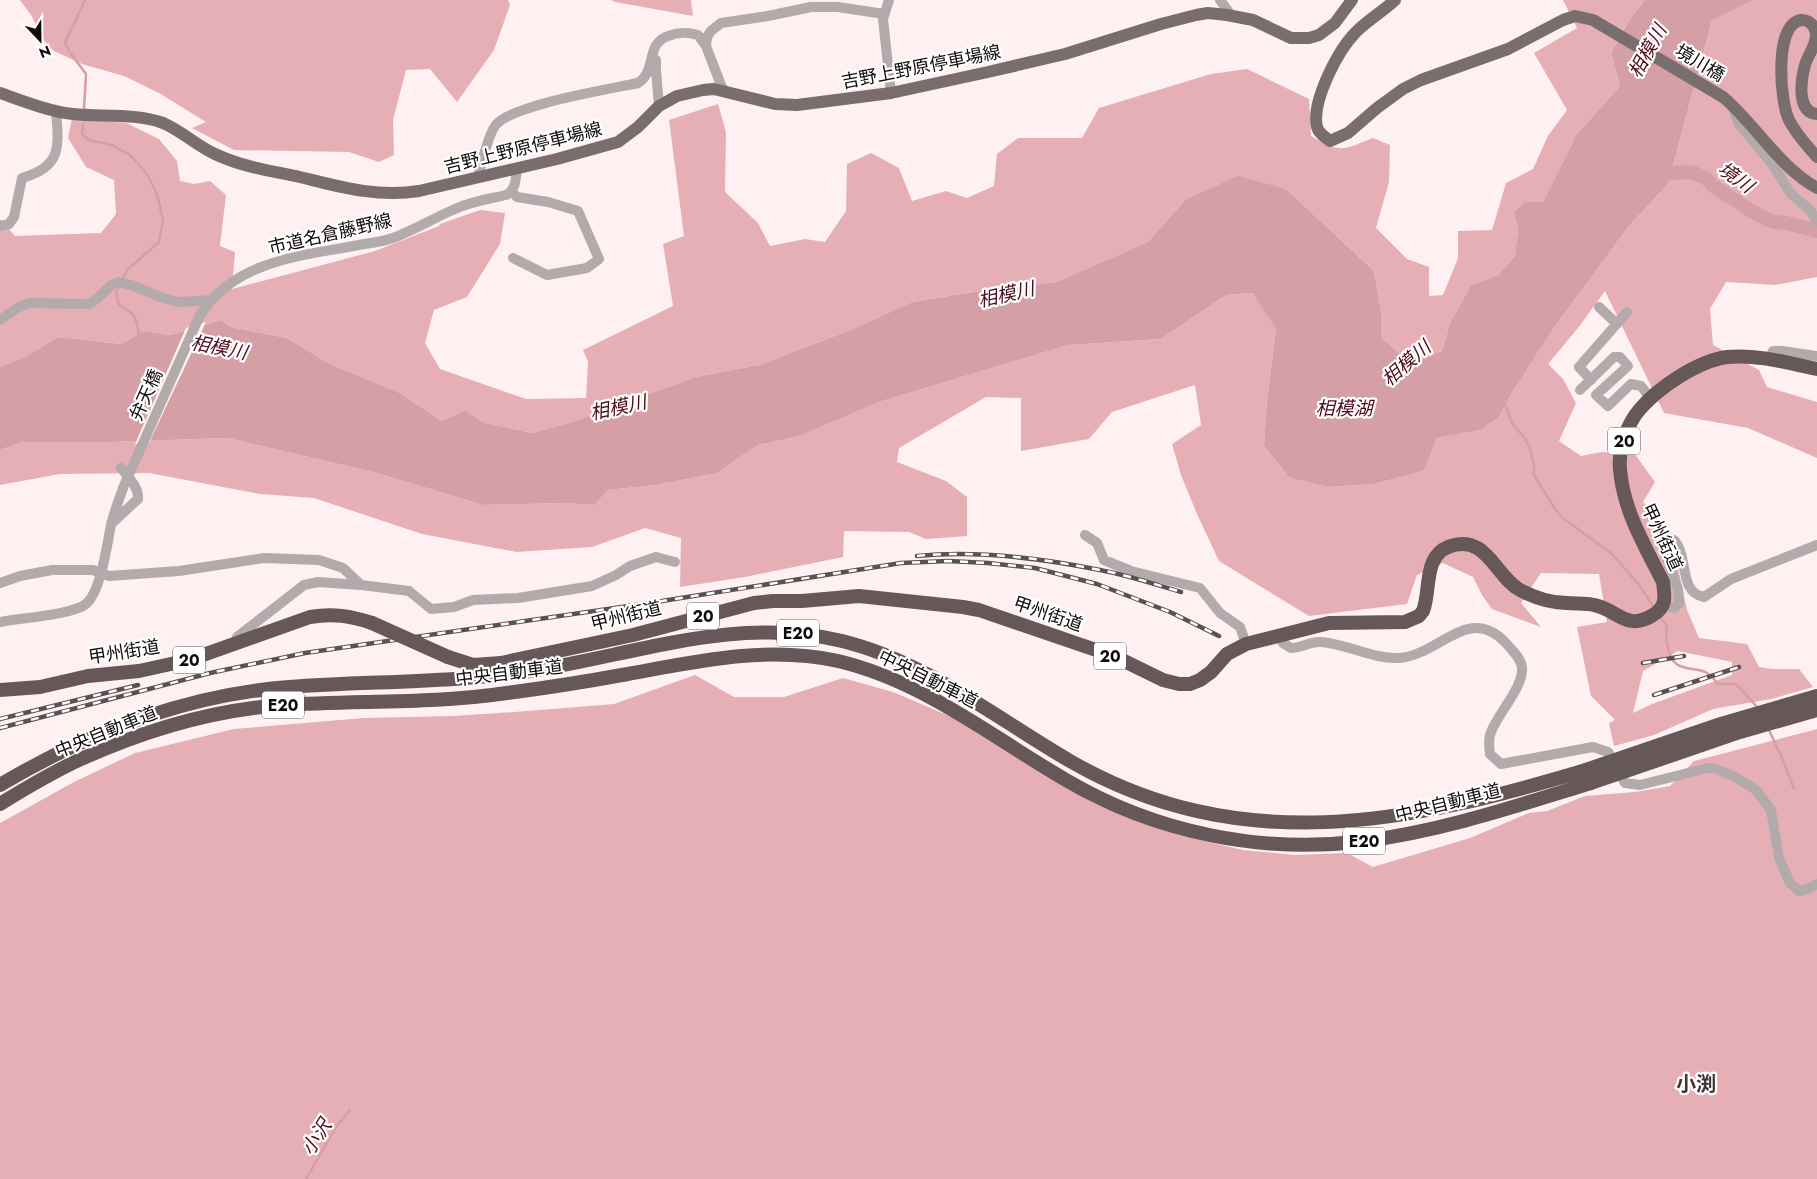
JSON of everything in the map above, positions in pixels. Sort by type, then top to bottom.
[{"type":"highway","name":"甲州街道","points":[[0,690],[23,689],[88,676],[139,671],[189,660],[310,617],[322,615],[344,615],[372,623],[448,657],[473,665],[501,663],[632,635],[754,603],[860,596],[944,604],[979,610],[1118,658],[1163,680],[1179,684],[1190,684],[1211,672],[1227,654],[1246,644],[1329,623],[1412,620],[1419,616],[1426,605],[1431,566],[1442,551],[1455,545],[1473,546],[1479,549],[1493,561],[1506,580],[1537,598],[1558,603],[1596,605],[1618,617],[1636,621],[1646,619],[1658,610],[1665,596],[1663,582],[1626,506],[1619,467],[1626,432],[1640,409],[1694,367],[1705,362],[1728,357],[1770,359],[1817,369]]},
{"type":"highway","name":"中央自動車道","points":[[0,785],[72,746],[139,718],[211,698],[288,687],[409,681],[526,671],[677,642],[757,631],[812,635],[863,646],[910,665],[969,698],[1089,772],[1150,799],[1196,811],[1243,819],[1289,823],[1346,821],[1408,815],[1588,776],[1817,710]]},
{"type":"highway","name":"中央自動車道","points":[[0,804],[78,760],[139,736],[210,716],[277,705],[456,699],[585,682],[697,661],[767,654],[796,655],[839,662],[879,674],[923,693],[962,715],[1093,795],[1135,813],[1185,830],[1234,840],[1284,845],[1330,844],[1370,840],[1436,828],[1588,776],[1721,724],[1817,696]]},
{"type":"main road","name":"吉野上野原停車場線","points":[[0,93],[56,111],[146,119],[163,124],[226,159],[270,171],[372,192],[399,194],[557,159],[618,142],[638,127],[660,106],[677,96],[703,90],[726,92],[775,104],[797,105],[891,93],[1065,54],[1208,13],[1253,20],[1291,38],[1309,38],[1319,35],[1335,24],[1352,0]]},
{"type":"main road","name":"境川橋","points":[[1395,0],[1356,33],[1345,45],[1330,71],[1319,104],[1317,118],[1317,128],[1323,136],[1330,140],[1348,133],[1403,89],[1440,73],[1508,49],[1575,16],[1593,20],[1609,29],[1723,97],[1738,109]]},
{"type":"main road","points":[[1817,114],[1809,112],[1805,107],[1802,94],[1805,64],[1814,47],[1816,37],[1811,22],[1798,20],[1787,32],[1782,51],[1784,102],[1789,120],[1794,129],[1817,157]]},
{"type":"main road","points":[[1738,109],[1799,177],[1817,188]]},
{"type":"street","points":[[889,0],[884,14],[891,93]]},
{"type":"street","points":[[1220,0],[1230,15]]},
{"type":"street","points":[[706,46],[710,31],[721,23],[811,7],[838,7],[884,14]]},
{"type":"street","points":[[478,177],[495,126],[504,118],[543,104],[638,83],[645,78],[649,71],[652,54],[656,44],[662,38],[686,32],[698,35],[706,46],[721,85],[726,92]]},
{"type":"street","points":[[660,106],[656,56],[663,46],[677,33]]},
{"type":"street","points":[[1738,109],[1735,114],[1739,124],[1773,165],[1790,193],[1810,210],[1817,220]]},
{"type":"street","points":[[0,226],[9,224],[14,217],[22,178],[32,176],[44,170],[58,150],[59,140],[56,111]]},
{"type":"street","points":[[513,258],[547,275],[587,268],[599,259],[578,211],[548,202],[517,197],[512,192],[517,168]]},
{"type":"street","name":"市道名倉藤野線","points":[[200,315],[212,300],[236,279],[277,260],[392,238],[464,205],[512,192]]},
{"type":"street","points":[[0,320],[17,308],[29,303],[89,304],[94,302],[111,285],[118,282],[179,302],[212,300]]},
{"type":"street","points":[[1600,307],[1617,324]]},
{"type":"street","points":[[1591,380],[1579,367],[1627,312]]},
{"type":"street","name":"弁天橋","points":[[112,523],[122,488],[200,315]]},
{"type":"street","points":[[1770,359],[1773,351],[1817,356]]},
{"type":"street","points":[[1580,390],[1614,357],[1620,357],[1628,366],[1596,395],[1608,406],[1631,384],[1641,386],[1651,399]]},
{"type":"street","points":[[0,622],[77,609],[86,604],[91,598],[101,574],[112,523],[138,499],[139,493],[121,468]]},
{"type":"street","points":[[1085,535],[1096,543],[1104,560],[1131,571],[1200,588],[1220,613],[1240,627],[1246,644]]},
{"type":"street","points":[[1658,610],[1674,608],[1679,603],[1678,589],[1663,549],[1664,543],[1670,539],[1674,540],[1680,547],[1685,573],[1694,593],[1704,596],[1723,584],[1817,545]]},
{"type":"street","points":[[234,645],[237,637],[304,585],[318,582],[361,585],[409,592],[431,609],[454,607],[473,600],[518,598],[592,586],[630,566],[656,557],[675,562]]},
{"type":"street","points":[[0,582],[52,570],[93,570],[109,576],[179,571],[264,558],[319,560],[343,568],[361,585]]},
{"type":"street","points":[[1280,636],[1283,643],[1291,648],[1318,642],[1378,656],[1397,658],[1420,653],[1466,628],[1482,628],[1491,631],[1500,637],[1511,649],[1522,667],[1517,685],[1491,732],[1490,754],[1501,764],[1593,747],[1608,752],[1625,783],[1640,784],[1698,769],[1714,768],[1735,777],[1756,790],[1771,810],[1779,858],[1794,888],[1803,891],[1817,884]]},
{"type":"shaded area","points":[[20,0],[508,0],[510,5],[494,50],[457,102],[430,69],[406,70],[393,120],[394,155],[379,162],[349,152],[234,150],[192,128],[206,122],[159,93],[124,76],[82,64],[54,51],[45,42],[31,15]]},
{"type":"shaded area","points":[[611,0],[691,0],[693,16],[615,2]]},
{"type":"shaded area","points":[[1563,0],[1645,0],[1632,16],[1611,53],[1620,86],[1576,135],[1543,202],[1524,202],[1514,212],[1518,230],[1515,256],[1498,275],[1471,285],[1450,323],[1442,351],[1411,364],[1381,337],[1381,311],[1374,271],[1286,189],[1185,200],[1148,242],[1056,282],[912,302],[853,329],[759,365],[695,377],[578,420],[533,433],[485,423],[465,410],[442,421],[400,393],[328,363],[287,338],[231,327],[221,320],[170,335],[144,331],[121,344],[58,337],[23,358],[0,367],[0,219],[15,236],[101,233],[116,214],[114,180],[86,167],[68,138],[72,118],[126,123],[159,139],[177,161],[180,181],[194,184],[210,181],[226,195],[220,246],[235,252],[232,289],[375,251],[440,224],[480,210],[505,213],[500,244],[467,297],[434,310],[425,343],[440,369],[526,399],[586,398],[588,362],[583,350],[673,306],[663,244],[684,236],[669,120],[718,104],[726,132],[725,192],[758,223],[770,246],[805,239],[825,242],[846,211],[847,164],[871,153],[899,168],[912,201],[946,191],[967,198],[994,186],[997,154],[1018,138],[1082,138],[1099,108],[1211,74],[1247,69],[1309,99],[1311,136],[1321,142],[1335,148],[1341,148],[1373,138],[1390,145],[1389,182],[1376,228],[1407,259],[1429,267],[1429,296],[1443,295],[1458,258],[1458,231],[1492,230],[1506,183],[1533,169],[1548,136],[1567,110],[1534,53],[1577,28]]},
{"type":"shaded area","points":[[1737,0],[1817,0],[1817,277],[1775,285],[1726,282],[1710,309],[1713,345],[1759,370],[1767,387],[1817,402],[1817,458],[1748,428],[1664,413],[1605,291],[1548,364],[1563,379],[1576,403],[1559,441],[1581,456],[1602,452],[1634,453],[1655,482],[1643,502],[1670,530],[1687,610],[1699,638],[1747,644],[1759,667],[1799,669],[1813,687],[1771,699],[1713,709],[1654,735],[1614,746],[1609,723],[1615,720],[1591,696],[1577,627],[1607,622],[1599,574],[1541,573],[1521,603],[1541,627],[1492,609],[1473,577],[1443,563],[1417,575],[1407,604],[1309,616],[1219,561],[1181,475],[1172,444],[1201,425],[1195,385],[1112,412],[1089,439],[1021,451],[1021,398],[986,397],[899,448],[897,462],[946,481],[967,497],[967,536],[926,539],[909,532],[844,531],[843,557],[745,577],[680,587],[681,538],[645,528],[592,547],[517,552],[422,534],[314,498],[260,494],[149,473],[60,474],[0,485],[0,450],[23,442],[111,442],[227,438],[377,473],[483,505],[563,503],[595,505],[608,490],[656,485],[717,473],[758,445],[800,436],[879,402],[1068,345],[1161,339],[1226,295],[1254,293],[1276,329],[1267,400],[1264,446],[1290,478],[1328,487],[1374,484],[1424,471],[1435,438],[1481,430],[1499,417],[1513,391],[1555,326],[1629,226],[1668,184],[1712,20]],"holes":[[[1678,651],[1732,662],[1732,675],[1652,704],[1633,713],[1643,671]]]},
{"type":"shaded area","points":[[695,675],[734,697],[784,697],[843,678],[893,692],[954,718],[1097,805],[1140,822],[1178,835],[1243,850],[1295,855],[1347,853],[1373,867],[1470,838],[1529,813],[1547,811],[1585,796],[1635,792],[1670,786],[1694,761],[1817,729],[1817,1179],[0,1179],[0,823],[74,782],[135,753],[234,729],[364,718],[453,716],[614,704]]},
{"type":"water","name":"相模湖","points":[[1645,0],[1753,0],[1712,20],[1668,184],[1629,226],[1555,326],[1513,391],[1499,417],[1481,430],[1436,438],[1424,471],[1374,484],[1328,487],[1290,478],[1264,446],[1267,400],[1276,329],[1253,293],[1226,295],[1161,339],[1068,345],[879,402],[800,436],[758,445],[717,473],[656,485],[608,490],[595,505],[563,503],[483,505],[377,473],[227,438],[111,442],[23,442],[0,450],[0,367],[23,358],[58,337],[121,344],[144,331],[170,335],[221,320],[231,327],[287,338],[328,363],[400,393],[442,421],[465,410],[485,423],[533,433],[578,420],[695,377],[759,365],[853,329],[912,302],[1056,282],[1148,242],[1185,200],[1238,176],[1286,189],[1374,271],[1381,311],[1381,337],[1411,364],[1442,351],[1450,323],[1471,285],[1498,275],[1515,256],[1518,230],[1514,212],[1524,202],[1543,202],[1576,135],[1620,86],[1611,53],[1632,16]]},
{"type":"pier","points":[[206,322],[149,443],[135,444],[186,328]]},
{"type":"waterway","points":[[84,108],[86,74],[65,43],[85,0]]},
{"type":"waterway","points":[[83,124],[82,134],[89,140],[112,145],[130,155],[147,174],[157,194],[163,220],[159,242],[127,270],[123,278]]},
{"type":"waterway","name":"境川","points":[[1654,174],[1691,172],[1706,178],[1712,185],[1753,212],[1773,222],[1786,223],[1817,231]]},
{"type":"waterway","points":[[118,288],[116,293],[119,305],[135,317],[139,337]]},
{"type":"waterway","points":[[1504,402],[1513,425],[1524,437],[1530,448],[1534,475],[1555,509],[1564,519],[1611,553],[1639,585],[1655,609]]},
{"type":"waterway","points":[[1659,616],[1667,626],[1668,648],[1672,659],[1676,663],[1686,668],[1705,672],[1718,684],[1734,684],[1758,708]]},
{"type":"waterway","points":[[1768,728],[1794,789]]},
{"type":"waterway","name":"小沢","points":[[306,1179],[336,1127],[350,1110]]},
{"type":"railway","points":[[917,556],[963,554],[1032,559],[1110,572],[1181,592]]},
{"type":"railway","points":[[0,728],[210,673],[305,653],[656,602],[901,563],[948,561],[1035,568],[1097,584],[1170,612],[1219,636]]},
{"type":"railway","points":[[1643,663],[1684,656]]},
{"type":"railway","points":[[1654,695],[1739,667]]},
{"type":"railway","points":[[0,719],[138,685]]},
{"type":"district","name":"小渕","points":[[1696,1084]]},
{"type":"water label","name":"相模川","points":[[1647,51]]},
{"type":"water label","name":"相模川","points":[[1006,294]]},
{"type":"water label","name":"相模川","points":[[219,347]]},
{"type":"water label","name":"相模川","points":[[1406,363]]},
{"type":"water label","name":"相模川","points":[[618,407]]}]
